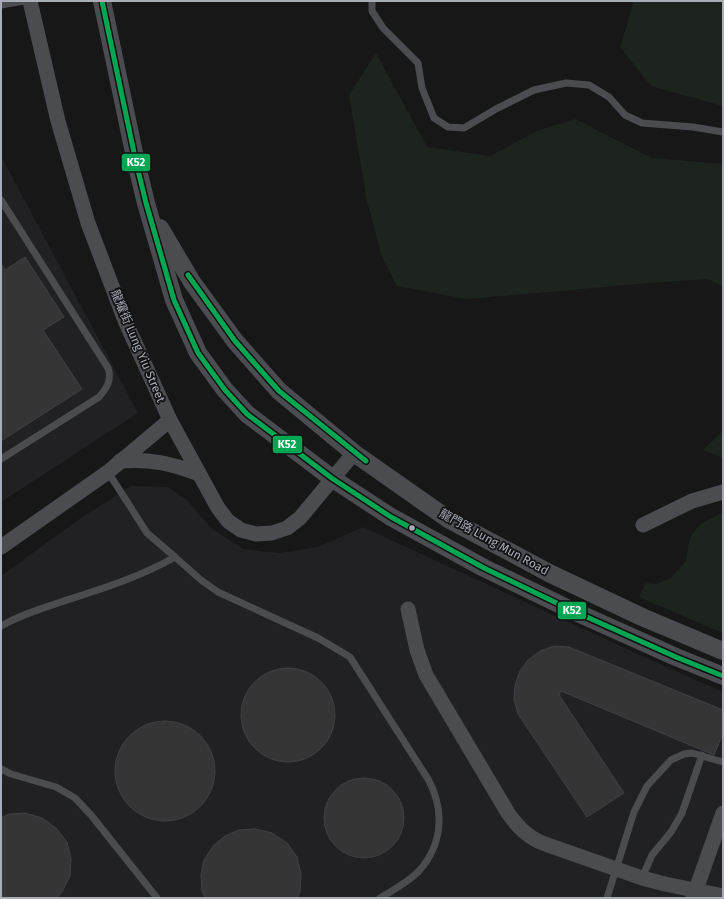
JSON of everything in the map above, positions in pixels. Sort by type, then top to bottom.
[{"type":"street","name":"龍耀街 Lung Yiu Street","points":[[30,1],[58,121],[88,223],[126,323],[170,420],[218,508],[228,521],[241,530],[256,534],[272,533],[287,528],[300,518],[354,453]]},
{"type":"street","name":"龍門路 Lung Mun Road","points":[[102,1],[118,81],[146,203],[174,300],[198,354],[225,390],[248,414],[333,479],[391,517],[484,568],[583,616],[723,676]]},
{"type":"street","name":"龍門路 Lung Mun Road","points":[[146,203],[192,282],[235,341],[279,391],[354,453],[448,519],[549,573],[635,614],[723,651]]},
{"type":"street","points":[[1,547],[108,472],[170,420]]},
{"type":"street","points":[[120,461],[140,460],[161,462],[180,466],[199,474]]},
{"type":"street","points":[[643,525],[692,500],[723,492]]},
{"type":"street","points":[[408,609],[417,650],[426,674],[508,812],[523,832],[534,840],[642,878],[694,894],[721,893]]},
{"type":"street","points":[[694,894],[723,813]]},
{"type":"lane","points":[[1,5],[24,1]]},
{"type":"lane","points":[[372,1],[372,11],[383,28],[418,63],[422,88],[434,118],[448,127],[464,128],[496,109],[534,90],[566,83],[588,85],[609,97],[625,116],[642,123],[723,132]]},
{"type":"lane","points":[[1,200],[108,368],[110,380],[107,388],[99,397],[1,459]]},
{"type":"lane","points":[[108,472],[147,533],[201,580],[218,592],[318,638],[350,657],[428,778],[436,796],[440,815],[436,840],[426,862],[417,873],[380,898]]},
{"type":"lane","points":[[1,626],[23,615],[131,579],[156,568],[175,557]]},
{"type":"lane","points":[[606,898],[634,812],[647,786],[663,768],[677,757],[692,753],[723,762]]},
{"type":"lane","points":[[642,878],[652,855],[671,832],[682,813],[702,755]]},
{"type":"lane","points":[[1,769],[15,775],[64,790],[75,798],[91,815],[157,898]]},
{"type":"shaded area","points":[[634,1],[723,1],[723,106],[651,86],[620,47]]},
{"type":"shaded area","points":[[376,53],[427,147],[490,156],[539,130],[575,119],[652,158],[723,164],[723,287],[708,279],[467,299],[397,286],[382,257],[367,201],[349,95]]},
{"type":"shaded area","points":[[1,156],[138,413],[1,502]]},
{"type":"shaded area","points":[[723,431],[723,458],[703,450]]},
{"type":"shaded area","points":[[131,486],[168,487],[187,500],[211,528],[243,549],[279,553],[318,547],[363,527],[723,692],[723,898],[1,898],[1,576],[78,520]]},
{"type":"shaded area","points":[[723,512],[723,633],[639,597],[646,583],[656,584],[671,578],[686,561],[689,541],[694,532],[701,524]]},
{"type":"building","points":[[25,257],[64,317],[43,330],[82,389],[1,441],[1,264],[5,270]]},
{"type":"building","points":[[554,646],[569,647],[723,710],[723,733],[714,755],[561,691],[559,695],[624,793],[587,817],[518,714],[514,699],[515,685],[520,671],[528,660],[540,651]]},
{"type":"building","points":[[288,668],[306,671],[321,682],[332,697],[335,715],[332,733],[321,748],[306,759],[288,762],[270,759],[255,748],[244,733],[241,715],[244,697],[255,682],[270,671]]},
{"type":"building","points":[[165,721],[175,722],[193,729],[207,743],[214,761],[214,781],[207,799],[193,813],[175,820],[165,821],[155,820],[137,813],[123,799],[116,781],[115,771],[116,761],[123,743],[137,729],[155,722]]},
{"type":"building","points":[[364,778],[379,781],[392,790],[401,803],[404,818],[401,833],[392,846],[379,855],[364,858],[349,855],[336,846],[327,833],[324,818],[327,803],[336,790],[349,781]]},
{"type":"building","points":[[25,813],[42,818],[56,828],[67,842],[71,859],[70,876],[62,892],[57,898],[1,898],[1,818],[9,814]]},
{"type":"building","points":[[255,829],[272,833],[287,843],[297,857],[301,874],[300,892],[297,898],[205,898],[202,891],[201,875],[204,860],[213,846],[225,836],[239,830]]},
{"type":"transit line","name":"K52","points":[[102,1],[136,162],[146,203],[174,300],[198,353],[225,390],[247,414],[333,479],[391,517],[484,568],[569,609],[676,657],[723,676]]},
{"type":"transit line","name":"K52","points":[[188,275],[235,341],[279,391],[366,461]]}]
